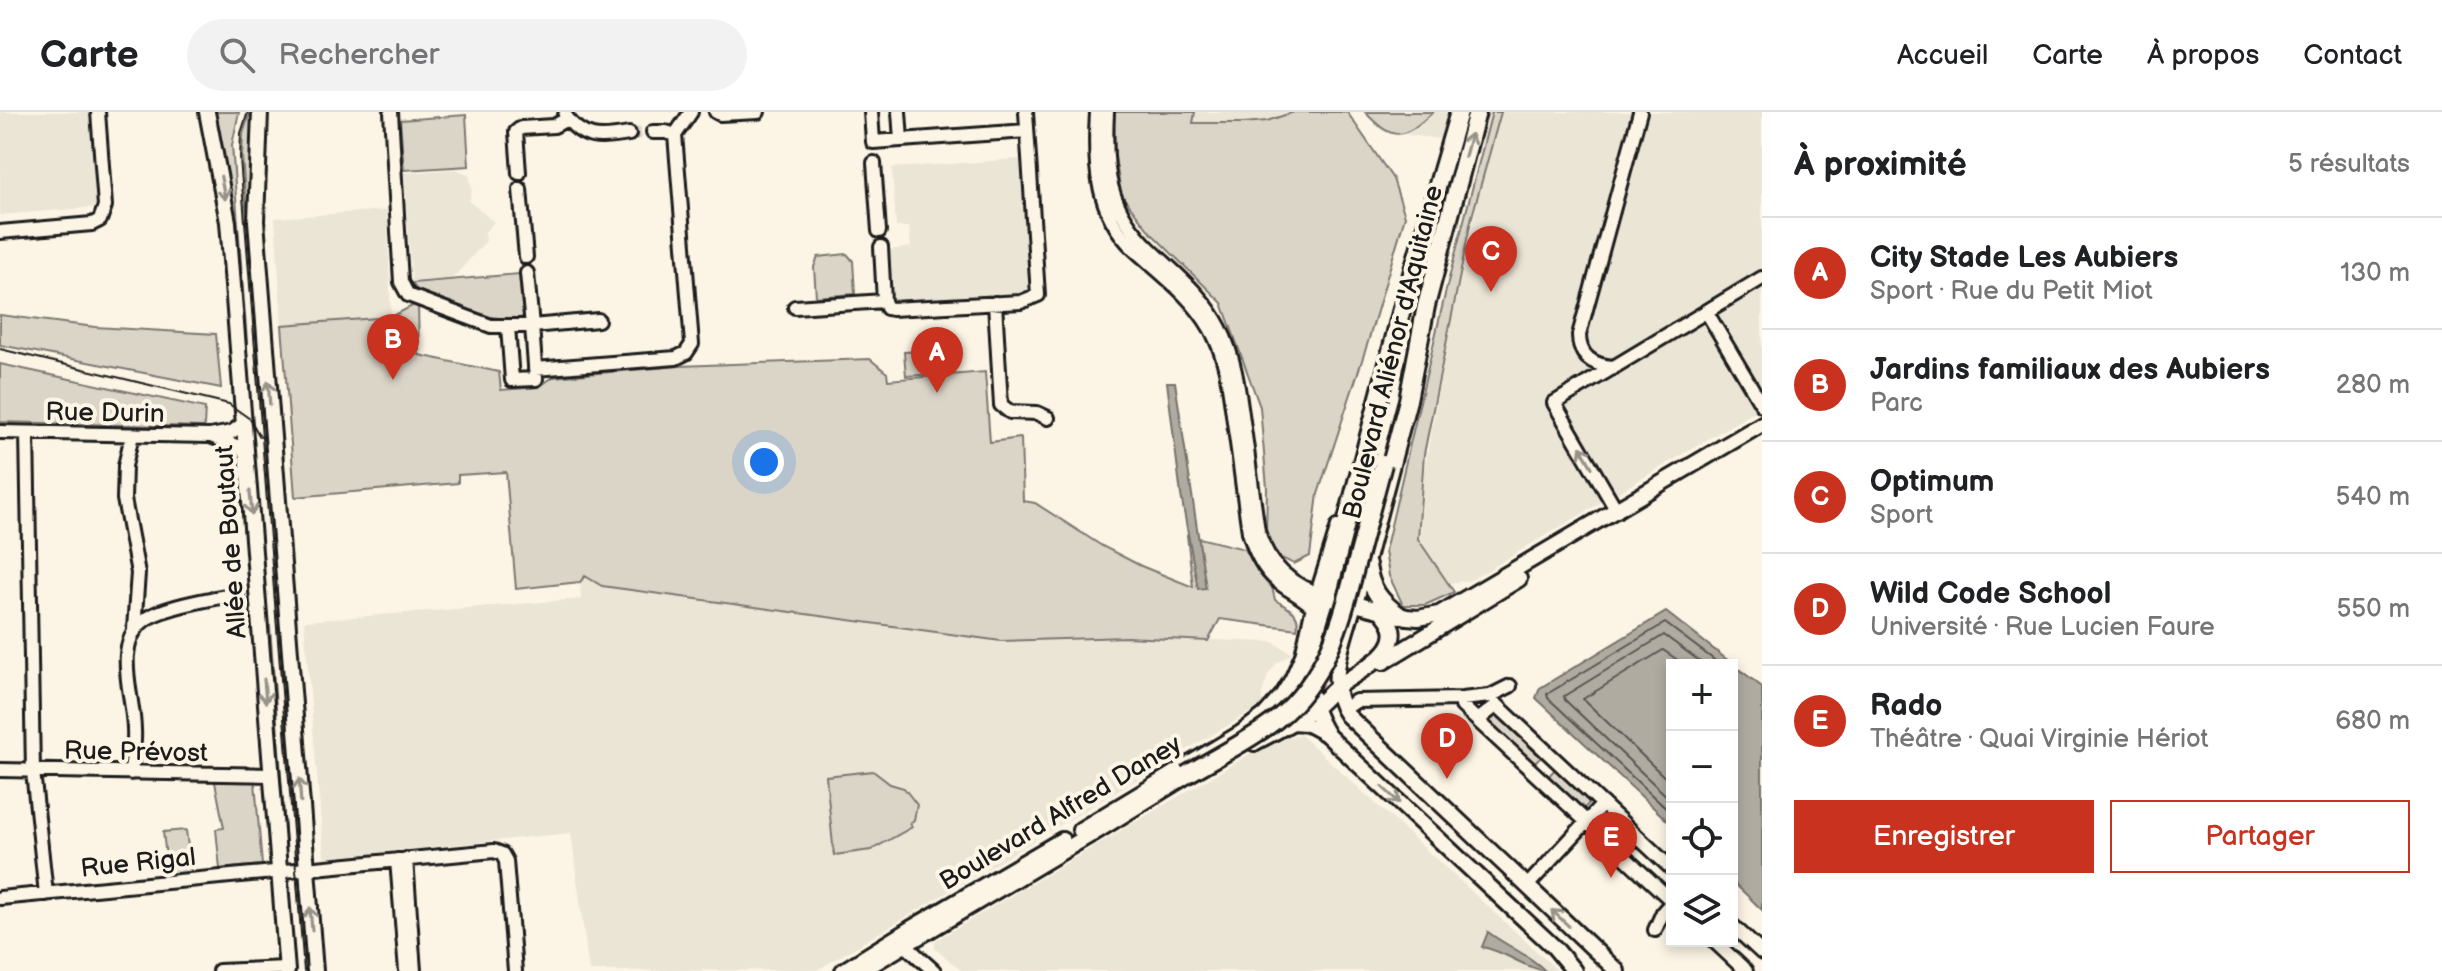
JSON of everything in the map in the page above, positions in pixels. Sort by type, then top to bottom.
[{"type":"highway","name":"Boulevard Aliénor d'Aquitaine","points":[[1320,603],[1459,112]]},
{"type":"highway","name":"Boulevard Aliénor d'Aquitaine","points":[[1354,604],[1408,400],[1421,329],[1477,112]]},
{"type":"highway","points":[[1092,833],[1276,720],[1303,694],[1315,677],[1337,635],[1421,329]]},
{"type":"highway","points":[[1367,558],[1375,592],[1385,605],[1399,615]]},
{"type":"main road","name":"Allée de Boutaut","points":[[207,112],[228,222],[287,969]]},
{"type":"main road","name":"Allée de Boutaut","points":[[260,112],[256,221],[315,971]]},
{"type":"main road","points":[[1320,603],[1354,604],[1418,618],[1450,608],[1762,424]]},
{"type":"main road","points":[[1364,670],[1402,651],[1762,434]]},
{"type":"main road","points":[[1320,603],[1320,667],[1325,677],[1337,687]]},
{"type":"main road","points":[[1320,603],[1308,674],[1314,708],[1328,736],[1554,947],[1574,971]]},
{"type":"main road","name":"Boulevard Alfred Daney","points":[[843,971],[1241,733],[1274,706],[1290,683],[1320,603]]},
{"type":"main road","points":[[1354,604],[1339,661],[1337,687],[1343,710],[1617,971]]},
{"type":"main road","points":[[1364,670],[1388,649],[1392,641],[1390,624],[1380,610]]},
{"type":"main road","name":"Boulevard Alfred Daney","points":[[861,971],[1092,833],[1285,726],[1364,670]]},
{"type":"street","points":[[0,232],[92,224],[100,220],[105,206],[98,112]]},
{"type":"street","points":[[391,112],[404,291],[491,326],[598,320]]},
{"type":"street","points":[[535,369],[676,358],[686,353],[692,344],[675,135],[691,112]]},
{"type":"street","points":[[716,112],[758,112]]},
{"type":"street","points":[[871,112],[873,144],[1027,131]]},
{"type":"street","points":[[899,112],[901,140]]},
{"type":"street","points":[[881,247],[887,308],[1029,301],[1038,295],[1026,112]]},
{"type":"street","points":[[1097,112],[1096,173],[1108,212],[1134,249],[1194,304],[1211,329],[1225,365],[1249,532],[1254,548],[1266,571],[1278,582],[1320,603]]},
{"type":"street","points":[[1107,112],[1107,171],[1119,206],[1142,241],[1202,299],[1229,348],[1238,384],[1262,546],[1283,575],[1320,603]]},
{"type":"street","points":[[1613,367],[1593,362],[1583,354],[1579,335],[1640,112]]},
{"type":"street","points":[[519,173],[516,132],[521,128],[554,126],[565,116],[582,134],[592,139],[629,134]]},
{"type":"street","points":[[653,132],[675,135]]},
{"type":"street","points":[[874,163],[879,231]]},
{"type":"street","points":[[520,189],[526,257]]},
{"type":"street","points":[[508,327],[512,380],[536,379],[527,273]]},
{"type":"street","points":[[1617,511],[1554,403],[1762,278]]},
{"type":"street","points":[[795,307],[884,301]]},
{"type":"street","points":[[995,303],[1001,405],[1010,412],[1037,413],[1048,418]]},
{"type":"street","points":[[1706,311],[1762,405]]},
{"type":"street","name":"Rue Durin","points":[[0,432],[210,436],[232,432],[244,423]]},
{"type":"street","points":[[27,433],[33,771],[46,894]]},
{"type":"street","points":[[131,773],[134,730],[127,659],[134,633],[138,573],[124,499],[125,466],[132,435]]},
{"type":"street","name":"Rue Durin","points":[[210,436],[247,453]]},
{"type":"street","points":[[134,633],[148,617],[182,605],[237,594]]},
{"type":"street","points":[[1343,710],[1356,701],[1462,699],[1490,696],[1510,686]]},
{"type":"street","points":[[1462,699],[1462,706],[1666,896]]},
{"type":"street","points":[[1478,720],[1497,705],[1666,863]]},
{"type":"street","points":[[1285,726],[1306,724],[1328,736]]},
{"type":"street","points":[[1536,775],[1552,757]]},
{"type":"street","name":"Rue Prévost","points":[[0,770],[272,775]]},
{"type":"street","points":[[1527,886],[1603,804]]},
{"type":"street","points":[[1635,867],[1651,849]]},
{"type":"street","name":"Rue Rigal","points":[[0,898],[494,851],[502,854],[506,861],[515,971]]},
{"type":"street","points":[[401,859],[406,971]]},
{"type":"street","points":[[401,859],[414,971]]},
{"type":"street","points":[[905,945],[912,934],[974,896],[994,879]]},
{"type":"street","points":[[1655,930],[1666,909]]},
{"type":"street","points":[[1720,947],[1742,967],[1758,949],[1738,931]]},
{"type":"street","points":[[888,944],[905,945],[934,971]]},
{"type":"street","points":[[219,971],[287,969]]},
{"type":"shaded area","points":[[0,112],[89,112],[98,207],[0,215]]},
{"type":"shaded area","points":[[212,112],[239,112],[232,145],[247,342],[244,363]]},
{"type":"shaded area","points":[[250,112],[255,112],[271,465],[267,465],[242,157],[243,134]]},
{"type":"shaded area","points":[[1114,112],[1195,112],[1193,123],[1243,123],[1267,121],[1294,112],[1347,112],[1393,179],[1405,216],[1318,494],[1310,556],[1294,564],[1277,556],[1266,535],[1267,488],[1260,407],[1222,303],[1150,232],[1121,194],[1115,157]]},
{"type":"shaded area","points":[[1195,112],[1294,112],[1267,121],[1193,123]]},
{"type":"shaded area","points":[[1365,112],[1762,112],[1762,407],[1471,580],[1450,583],[1434,565],[1420,539],[1424,472],[1447,344],[1489,146],[1382,131]]},
{"type":"shaded area","points":[[1365,112],[1433,112],[1414,128],[1398,134],[1383,129]]},
{"type":"shaded area","points":[[1492,112],[1501,112],[1471,220],[1424,454],[1418,539],[1454,592],[1425,605],[1403,605],[1389,576],[1385,551],[1447,286]]},
{"type":"shaded area","points":[[466,115],[469,166],[404,170],[400,120]]},
{"type":"shaded area","points":[[1020,159],[1031,292],[893,303],[889,250],[911,247],[909,227],[896,227],[892,168]]},
{"type":"shaded area","points":[[456,169],[469,175],[472,191],[469,201],[494,222],[485,232],[486,241],[451,280],[412,283],[404,173]]},
{"type":"shaded area","points":[[387,210],[391,317],[282,325],[275,218]]},
{"type":"shaded area","points":[[847,254],[853,261],[855,294],[816,297],[814,267],[818,257]]},
{"type":"shaded area","points":[[519,274],[523,316],[518,320],[490,317],[418,292],[412,283]]},
{"type":"shaded area","points":[[418,303],[419,355],[499,372],[501,390],[539,387],[553,377],[679,366],[870,359],[887,373],[888,380],[985,372],[990,442],[1021,438],[1023,501],[1035,503],[1102,546],[1141,566],[1193,587],[1187,535],[1245,549],[1258,572],[1272,587],[1275,600],[1295,615],[1297,629],[1220,619],[1208,641],[1127,637],[1001,641],[602,586],[585,576],[580,582],[516,589],[506,472],[458,475],[458,483],[295,497],[282,325],[391,317]]},
{"type":"shaded area","points":[[0,315],[95,327],[216,334],[221,388],[0,345]]},
{"type":"shaded area","points":[[945,350],[947,373],[906,376],[904,352]]},
{"type":"shaded area","points":[[0,364],[205,408],[204,427],[0,422]]},
{"type":"shaded area","points":[[585,575],[602,586],[999,641],[1128,637],[1273,642],[1292,653],[1276,664],[1268,675],[1262,705],[817,970],[589,971],[571,833],[324,858],[304,621],[581,599],[580,582]]},
{"type":"shaded area","points":[[279,625],[283,625],[300,843],[296,844]]},
{"type":"shaded area","points":[[266,626],[270,626],[286,844],[282,845]]},
{"type":"shaded area","points":[[1494,713],[1541,757],[1533,765],[1487,721]]},
{"type":"shaded area","points":[[1300,734],[1558,971],[962,971],[935,949],[935,941],[1265,745]]},
{"type":"shaded area","points":[[1555,769],[1590,802],[1582,811],[1547,778]]},
{"type":"shaded area","points":[[873,771],[890,784],[904,788],[917,805],[914,820],[910,823],[912,827],[871,850],[834,855],[826,776]]},
{"type":"shaded area","points":[[215,782],[255,782],[262,865],[220,869],[216,829],[224,828]]},
{"type":"shaded area","points":[[1606,817],[1637,847],[1629,855],[1599,825]]},
{"type":"shaded area","points":[[186,830],[191,872],[168,874],[163,832]]},
{"type":"water","points":[[1167,382],[1175,382],[1206,588],[1198,589],[1181,495]]},
{"type":"water","points":[[1666,612],[1726,659],[1666,659],[1666,819],[1536,698],[1540,688]]},
{"type":"water","points":[[1738,668],[1762,687],[1762,910],[1738,887]]},
{"type":"water","points":[[1488,932],[1533,961],[1545,971],[1482,947]]},
{"type":"tunnel","points":[[629,134],[653,132]]},
{"type":"tram line","points":[[248,112],[241,133],[240,158],[304,971]]},
{"type":"tram line","points":[[0,349],[229,404],[250,419],[260,437]]},
{"type":"place","name":"Optimum","points":[[1491,292]]},
{"type":"place","name":"Jardins familiaux des Aubiers","points":[[393,380]]},
{"type":"place","name":"City Stade Les Aubiers","points":[[937,393]]},
{"type":"place","name":"Wild Code School","points":[[1447,779]]},
{"type":"place","name":"Rado","points":[[1611,878]]}]
